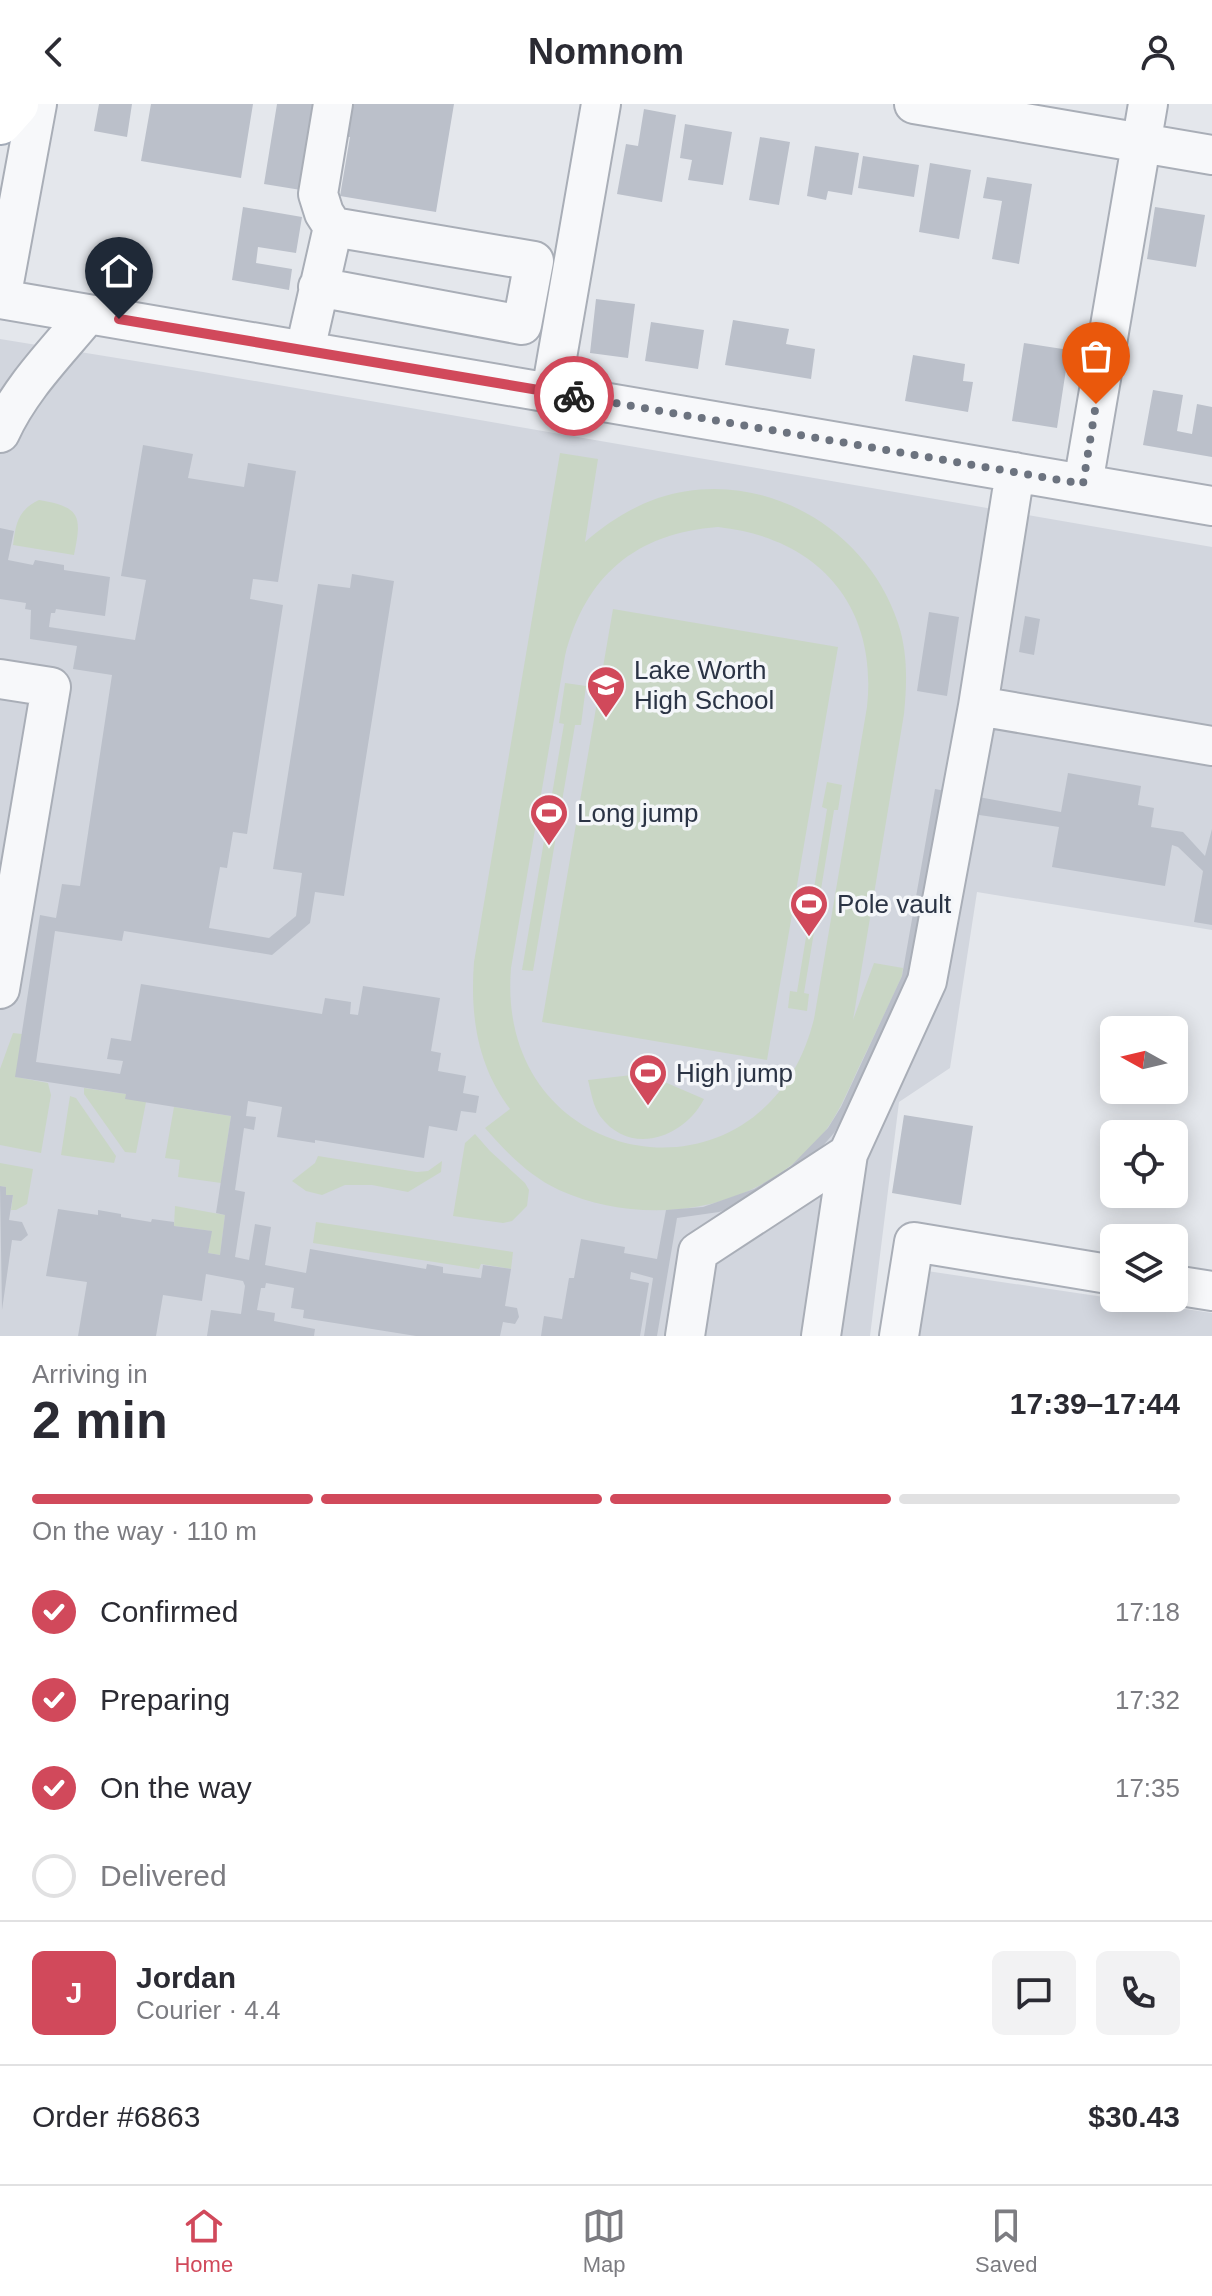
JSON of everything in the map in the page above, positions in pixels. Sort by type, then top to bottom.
[{"type":"main road","points":[[0,122],[16,104]]},
{"type":"street","points":[[37,104],[1,299],[1212,506]]},
{"type":"street","points":[[305,350],[333,227],[324,213],[318,194],[333,104]]},
{"type":"street","points":[[551,392],[601,104]]},
{"type":"street","points":[[914,104],[1212,155]]},
{"type":"street","points":[[1083,484],[1148,104]]},
{"type":"street","points":[[318,287],[522,325],[534,261],[333,227]]},
{"type":"street","points":[[0,433],[33,376],[88,314]]},
{"type":"street","points":[[821,1336],[848,1154],[927,981],[978,706],[1015,472]]},
{"type":"street","points":[[0,679],[51,687],[1,976]]},
{"type":"street","points":[[978,706],[1212,746]]},
{"type":"street","points":[[685,1336],[698,1252],[848,1154]]},
{"type":"street","points":[[899,1336],[914,1242],[1100,1273]]},
{"type":"street","points":[[1188,1287],[1212,1291]]},
{"type":"shaded area","name":"Lake Worth High School","points":[[0,339],[1212,547],[1212,930],[977,892],[950,1068],[899,1102],[870,1336],[0,1336]]},
{"type":"shaded area","points":[[927,1271],[1100,1296],[1100,1312],[1188,1312],[1188,1309],[1212,1313],[1212,1336],[916,1336]]},
{"type":"green space","points":[[560,453],[598,459],[585,542],[610,522],[638,506],[695,490],[733,490],[769,497],[803,511],[834,532],[861,557],[883,588],[898,623],[906,668],[904,714],[853,1020],[874,963],[903,968],[846,1096],[820,1138],[794,1163],[765,1183],[732,1197],[698,1206],[663,1210],[628,1209],[593,1202],[559,1190],[528,1171],[485,1128],[510,1109],[490,1075],[478,1039],[473,1001],[474,962]],"holes":[[[718,527],[754,534],[785,546],[812,562],[834,583],[851,609],[863,638],[868,671],[867,707],[814,1019],[786,1083],[743,1124],[692,1145],[637,1145],[586,1127],[544,1091],[517,1037],[511,968],[565,656],[586,603],[618,564],[639,549],[662,538]]]},
{"type":"green space","points":[[39,500],[63,506],[75,516],[78,531],[74,555],[13,545],[19,518],[26,508]]},
{"type":"green space","points":[[613,609],[838,647],[767,1060],[542,1022]]},
{"type":"green space","name":"Long jump","points":[[565,683],[586,686],[581,725],[575,725],[533,971],[522,970],[564,724],[559,723]]},
{"type":"green space","points":[[827,782],[842,785],[838,810],[834,810],[804,993],[809,994],[807,1011],[788,1008],[790,991],[797,992],[827,809],[822,807]]},
{"type":"green space","points":[[13,1033],[22,1034],[16,1077],[48,1083],[51,1095],[41,1153],[0,1145],[0,1069]]},
{"type":"green space","name":"High jump","points":[[635,1061],[660,1063],[660,1080],[704,1099],[684,1124],[656,1138],[626,1136],[612,1129],[600,1116],[592,1099],[588,1080],[632,1075]]},
{"type":"green space","points":[[84,1088],[126,1094],[146,1102],[136,1153],[125,1152],[84,1094]]},
{"type":"green space","points":[[70,1096],[76,1098],[116,1156],[114,1163],[61,1155]]},
{"type":"green space","points":[[174,1107],[231,1116],[221,1183],[178,1177],[180,1160],[165,1158]]},
{"type":"green space","points":[[475,1134],[529,1190],[527,1206],[512,1221],[503,1223],[453,1216],[465,1143]]},
{"type":"green space","points":[[318,1156],[417,1172],[428,1171],[442,1161],[441,1172],[408,1192],[372,1185],[345,1185],[322,1195],[306,1191],[292,1181],[315,1163]]},
{"type":"green space","points":[[0,1163],[33,1169],[27,1204],[16,1210],[11,1210],[13,1195],[6,1195],[6,1187],[0,1186]]},
{"type":"green space","points":[[175,1206],[225,1215],[220,1255],[208,1253],[211,1231],[174,1226]]},
{"type":"green space","points":[[316,1222],[513,1252],[511,1269],[481,1264],[479,1269],[313,1243]]},
{"type":"building","points":[[99,104],[132,104],[127,137],[94,131]]},
{"type":"building","points":[[151,104],[253,104],[241,178],[141,161]]},
{"type":"building","points":[[277,104],[321,104],[307,191],[264,184]]},
{"type":"building","points":[[349,104],[454,104],[436,212],[340,196],[350,137],[343,137]]},
{"type":"building","points":[[644,109],[676,115],[662,202],[617,194],[626,144],[638,146]]},
{"type":"building","points":[[685,124],[732,132],[723,185],[688,180],[692,160],[680,158]]},
{"type":"building","points":[[760,137],[790,142],[779,205],[749,200]]},
{"type":"building","points":[[815,146],[859,153],[852,195],[828,191],[826,200],[807,196]]},
{"type":"building","points":[[863,156],[919,165],[914,197],[858,188]]},
{"type":"building","points":[[930,163],[971,170],[959,239],[919,232]]},
{"type":"building","points":[[987,177],[1032,184],[1019,264],[992,259],[1002,201],[983,198]]},
{"type":"building","points":[[243,207],[302,217],[296,253],[258,247],[256,263],[292,269],[289,290],[232,280]]},
{"type":"building","points":[[1155,207],[1205,215],[1196,267],[1147,259]]},
{"type":"building","points":[[596,299],[635,304],[628,358],[590,353]]},
{"type":"building","points":[[733,320],[789,329],[786,344],[815,349],[811,379],[725,365]]},
{"type":"building","points":[[651,322],[704,330],[698,369],[645,361]]},
{"type":"building","points":[[1024,343],[1069,350],[1057,428],[1012,421]]},
{"type":"building","points":[[913,355],[965,364],[963,381],[973,382],[968,412],[905,401]]},
{"type":"building","points":[[1153,390],[1183,395],[1177,431],[1192,434],[1197,404],[1212,407],[1212,457],[1143,445]]},
{"type":"building","points":[[143,445],[193,454],[188,478],[244,487],[248,463],[296,471],[278,582],[253,579],[250,599],[283,605],[247,834],[233,832],[227,868],[220,867],[209,928],[269,938],[296,916],[302,873],[273,869],[318,584],[350,588],[352,574],[394,581],[344,896],[315,892],[310,923],[272,955],[124,931],[122,941],[55,931],[36,1062],[120,1074],[123,1061],[107,1059],[111,1038],[131,1041],[141,984],[322,1014],[325,998],[351,1002],[350,1014],[358,1015],[363,986],[440,998],[431,1051],[441,1053],[438,1071],[466,1076],[463,1093],[479,1096],[476,1113],[461,1111],[457,1131],[429,1126],[424,1158],[315,1140],[315,1143],[277,1137],[282,1107],[248,1101],[246,1116],[256,1117],[254,1130],[244,1128],[235,1190],[245,1192],[235,1257],[249,1260],[255,1224],[271,1227],[265,1265],[306,1273],[310,1249],[426,1269],[427,1264],[443,1267],[443,1273],[481,1278],[483,1265],[511,1269],[505,1306],[517,1308],[519,1317],[515,1324],[503,1322],[500,1336],[416,1336],[303,1318],[304,1310],[291,1308],[294,1288],[266,1283],[265,1288],[261,1288],[257,1310],[275,1313],[274,1321],[315,1329],[314,1336],[207,1336],[211,1310],[241,1314],[245,1286],[243,1281],[206,1274],[202,1301],[163,1295],[156,1336],[78,1336],[87,1282],[46,1276],[58,1209],[98,1215],[98,1210],[121,1214],[121,1217],[174,1222],[174,1226],[212,1231],[208,1253],[220,1255],[225,1215],[216,1213],[231,1116],[125,1099],[126,1094],[15,1077],[40,915],[56,918],[62,884],[80,886],[112,675],[73,669],[77,646],[30,639],[31,610],[25,609],[26,603],[0,599],[0,528],[14,531],[8,560],[33,565],[35,560],[64,565],[64,570],[110,577],[105,616],[56,609],[55,613],[51,613],[49,627],[135,640],[146,580],[121,576]]},
{"type":"building","points":[[929,612],[959,617],[947,696],[917,691]]},
{"type":"building","points":[[1025,616],[1040,619],[1034,655],[1019,652]]},
{"type":"building","points":[[1068,773],[1141,786],[1138,805],[1154,808],[1151,827],[1183,832],[1205,856],[1212,829],[1212,925],[1194,922],[1203,871],[1178,847],[1172,845],[1165,886],[1052,867],[1059,827],[939,809],[910,978],[834,1133],[815,1155],[745,1203],[719,1212],[677,1218],[657,1336],[644,1336],[653,1278],[631,1272],[630,1279],[649,1283],[640,1336],[541,1336],[544,1316],[562,1319],[569,1278],[574,1278],[581,1239],[625,1247],[624,1253],[657,1259],[666,1210],[703,1207],[754,1189],[790,1167],[828,1128],[841,1107],[902,976],[935,789],[1061,812]]},
{"type":"building","points":[[904,1115],[973,1126],[961,1205],[892,1193]]},
{"type":"building","points":[[0,1186],[6,1187],[6,1195],[13,1195],[9,1220],[22,1222],[28,1235],[21,1241],[12,1240],[2,1310]]},
{"type":"way so far","points":[[574,396],[1083,484],[1096,404]]},
{"type":"place","name":"Lake Worth High School","points":[[606,719]]},
{"type":"place","name":"Long jump","points":[[549,847]]},
{"type":"place","name":"Pole vault","points":[[809,938]]},
{"type":"place","name":"High jump","points":[[648,1107]]},
{"type":"route","points":[[119,319],[574,396]]}]
